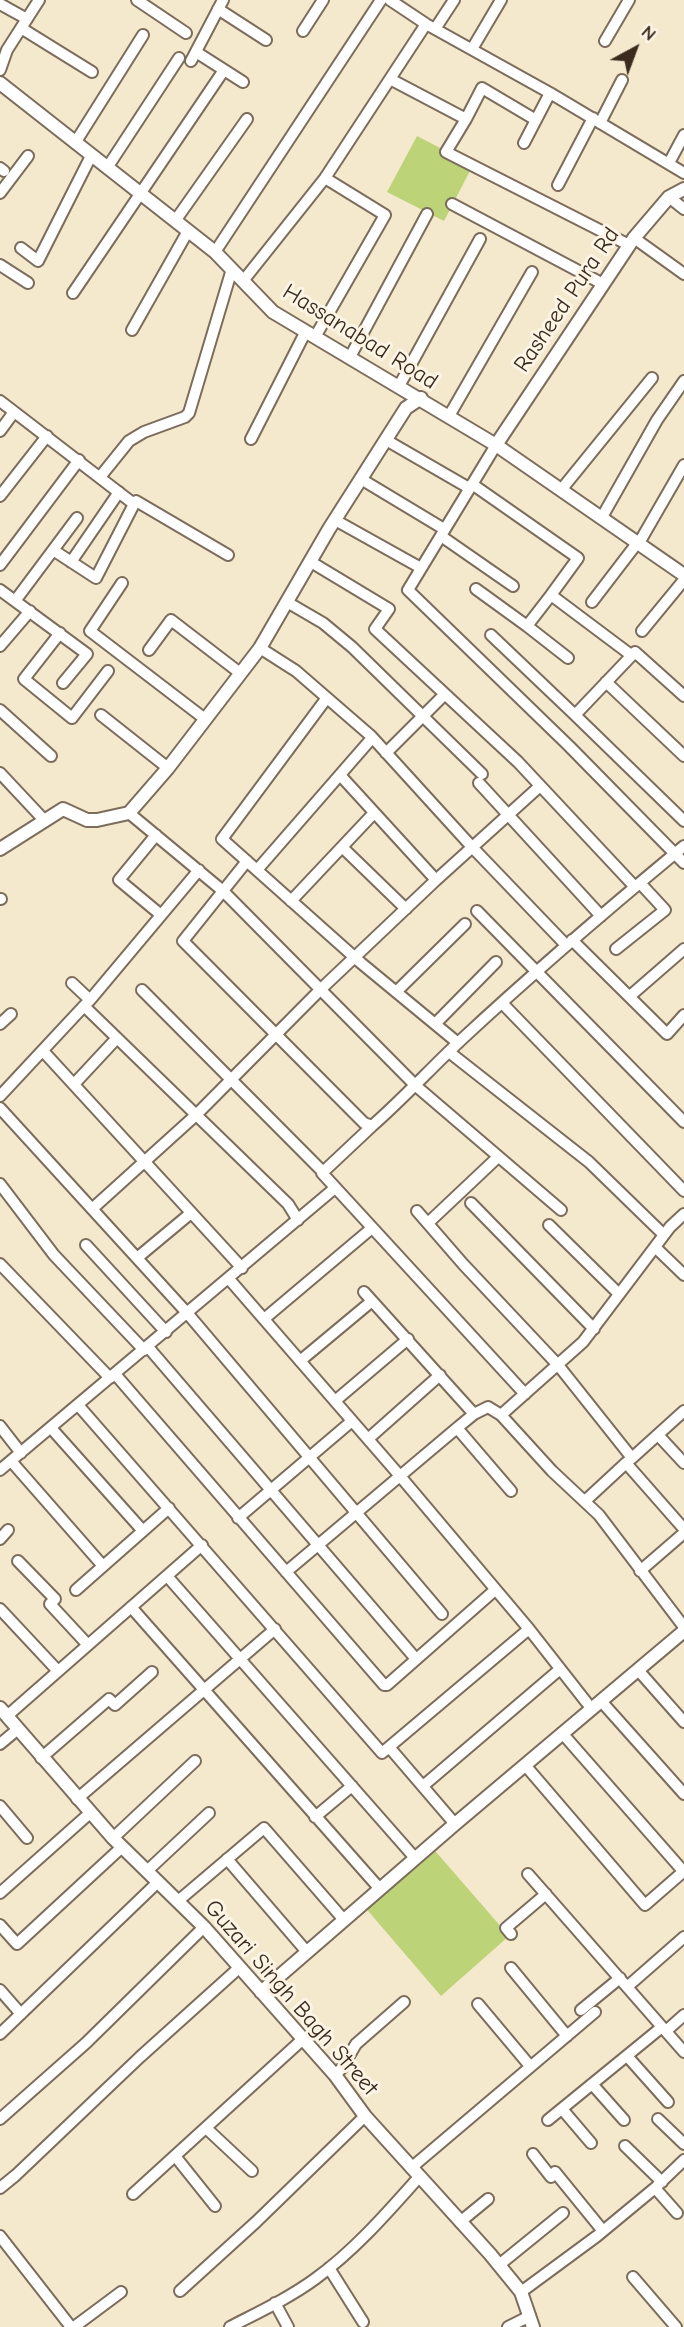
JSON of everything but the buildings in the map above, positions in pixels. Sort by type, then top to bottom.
[{"type":"street","points":[[0,70],[7,50],[39,0]]},
{"type":"street","points":[[137,0],[186,33]]},
{"type":"street","points":[[303,32],[323,0]]},
{"type":"street","points":[[215,252],[381,0]]},
{"type":"street","points":[[390,0],[431,27],[597,120],[684,173]]},
{"type":"street","points":[[243,281],[325,178],[390,79],[454,0]]},
{"type":"street","points":[[472,49],[501,0]]},
{"type":"street","points":[[605,41],[629,0]]},
{"type":"street","points":[[0,4],[92,72]]},
{"type":"street","points":[[243,82],[194,57],[220,5],[266,40]]},
{"type":"street","points":[[75,143],[144,35]]},
{"type":"street","points":[[107,168],[179,58]]},
{"type":"street","points":[[73,293],[224,70]]},
{"type":"street","points":[[390,79],[466,119]]},
{"type":"street","points":[[558,185],[622,80]]},
{"type":"street","name":"Hassanabad Road","points":[[0,83],[215,252],[273,312],[496,445],[638,542],[684,578]]},
{"type":"street","points":[[536,120],[482,88],[446,152],[632,242],[684,274]]},
{"type":"street","points":[[524,143],[550,93]]},
{"type":"street","points":[[175,220],[247,119]]},
{"type":"street","points":[[669,163],[684,135]]},
{"type":"street","points":[[0,192],[28,156]]},
{"type":"street","points":[[20,248],[38,261],[91,156]]},
{"type":"street","points":[[251,439],[311,334],[385,215],[325,178]]},
{"type":"street","name":"Rasheed Pura Rd","points":[[496,445],[632,242],[669,197],[684,189]]},
{"type":"street","points":[[669,197],[684,209]]},
{"type":"street","points":[[453,204],[603,284]]},
{"type":"street","points":[[350,357],[427,214]]},
{"type":"street","points":[[132,330],[188,231]]},
{"type":"street","points":[[399,386],[480,239]]},
{"type":"street","points":[[0,265],[29,284]]},
{"type":"street","points":[[100,477],[129,441],[189,413],[232,269]]},
{"type":"street","points":[[449,416],[532,272]]},
{"type":"street","points":[[561,490],[652,378]]},
{"type":"street","points":[[602,517],[657,420],[684,381]]},
{"type":"street","points":[[1,846],[63,809],[87,820],[129,813],[168,768],[260,648],[335,520],[406,408],[421,398]]},
{"type":"street","points":[[0,401],[134,504]]},
{"type":"street","points":[[0,430],[14,412]]},
{"type":"street","points":[[0,496],[47,436]]},
{"type":"street","points":[[386,440],[471,486],[578,558],[527,626]]},
{"type":"street","points":[[496,445],[408,590],[569,746],[684,863]]},
{"type":"street","points":[[0,565],[79,460]]},
{"type":"street","points":[[592,602],[680,481],[684,465]]},
{"type":"street","points":[[361,479],[443,533],[513,586]]},
{"type":"street","points":[[71,562],[119,492]]},
{"type":"street","points":[[53,550],[96,578],[136,501],[228,555]]},
{"type":"street","points":[[15,601],[77,518]]},
{"type":"street","points":[[335,520],[422,568]]},
{"type":"street","points":[[311,562],[389,609],[375,629],[518,762],[637,885],[665,910],[616,949]]},
{"type":"street","points":[[642,631],[684,578]]},
{"type":"street","points":[[122,583],[90,631],[205,719]]},
{"type":"street","points":[[476,589],[568,658]]},
{"type":"street","points":[[0,590],[87,654],[63,683]]},
{"type":"street","points":[[551,594],[631,655]]},
{"type":"street","points":[[287,602],[323,623],[352,647],[423,716],[480,778],[508,815],[601,916]]},
{"type":"street","points":[[0,646],[30,611]]},
{"type":"street","points":[[149,650],[171,620],[240,673]]},
{"type":"street","points":[[60,633],[24,679],[72,718],[108,671]]},
{"type":"street","points":[[491,635],[684,821]]},
{"type":"street","points":[[260,648],[296,671],[372,738],[472,847],[667,1034],[684,1014]]},
{"type":"street","points":[[575,715],[635,652],[684,696]]},
{"type":"street","points":[[606,682],[684,756]]},
{"type":"street","points":[[386,753],[445,694]]},
{"type":"street","points":[[326,699],[222,839],[355,958],[458,1043]]},
{"type":"street","points":[[0,710],[51,756]]},
{"type":"street","points":[[101,715],[168,768]]},
{"type":"street","points":[[257,870],[372,738]]},
{"type":"street","points":[[0,773],[45,821]]},
{"type":"street","points":[[340,775],[436,880]]},
{"type":"street","points":[[92,1209],[196,1115],[405,909],[540,786]]},
{"type":"street","points":[[129,813],[223,891],[416,1086],[561,1210]]},
{"type":"street","points":[[291,901],[374,813]]},
{"type":"street","points":[[156,835],[119,880],[161,915]]},
{"type":"street","points":[[323,1172],[569,942],[684,846]]},
{"type":"street","points":[[342,847],[405,909]]},
{"type":"street","points":[[247,861],[183,942],[364,1123],[372,1126]]},
{"type":"street","points":[[0,1096],[87,1003],[199,870]]},
{"type":"street","points":[[477,911],[684,1122]]},
{"type":"street","points":[[396,992],[466,924]]},
{"type":"street","points":[[630,996],[684,949]]},
{"type":"street","points":[[435,1024],[496,962]]},
{"type":"street","points":[[72,983],[117,1038],[288,1204],[298,1220]]},
{"type":"street","points":[[142,990],[323,1172],[525,1394]]},
{"type":"street","points":[[502,1003],[684,1191]]},
{"type":"street","points":[[0,1024],[11,1014]]},
{"type":"street","points":[[674,1026],[684,1035]]},
{"type":"street","points":[[76,1082],[117,1038]]},
{"type":"street","points":[[43,1051],[242,1268]]},
{"type":"street","points":[[449,1052],[589,1162],[664,1235]]},
{"type":"street","points":[[0,1108],[188,1314],[442,1614]]},
{"type":"street","points":[[428,1223],[498,1157]]},
{"type":"street","points":[[0,1184],[54,1255],[146,1349],[416,1659]]},
{"type":"street","points":[[0,1470],[335,1188]]},
{"type":"street","points":[[471,1203],[594,1329]]},
{"type":"street","points":[[417,1210],[463,1264],[558,1365],[684,1531],[640,1571]]},
{"type":"street","points":[[137,1258],[191,1213]]},
{"type":"street","points":[[501,1415],[583,1342],[664,1235],[684,1214]]},
{"type":"street","points":[[549,1224],[619,1294]]},
{"type":"street","points":[[264,1319],[372,1228]]},
{"type":"street","points":[[86,1245],[166,1332]]},
{"type":"street","points":[[655,1247],[684,1275]]},
{"type":"street","points":[[0,1265],[112,1376],[384,1685],[495,1590]]},
{"type":"street","points":[[229,1279],[400,1476],[587,1703]]},
{"type":"street","points":[[364,1292],[474,1414]]},
{"type":"street","points":[[300,1361],[372,1301]]},
{"type":"street","points":[[335,1401],[408,1339]]},
{"type":"street","points":[[368,1439],[440,1374]]},
{"type":"street","points":[[78,1405],[382,1753],[528,1629]]},
{"type":"street","points":[[261,1992],[684,1629],[605,1523],[552,1471],[501,1415],[488,1407],[474,1414],[286,1572]]},
{"type":"street","points":[[585,1501],[684,1410]]},
{"type":"street","points":[[237,1518],[352,1420]]},
{"type":"street","points":[[0,1426],[21,1453]]},
{"type":"street","points":[[51,1427],[143,1531]]},
{"type":"street","points":[[457,1428],[511,1491]]},
{"type":"street","points":[[657,1434],[684,1463]]},
{"type":"street","points":[[11,1461],[103,1566]]},
{"type":"street","points":[[76,1590],[169,1508]]},
{"type":"street","points":[[3,1712],[58,1671],[202,1545]]},
{"type":"street","points":[[18,1561],[55,1599],[50,1604],[88,1645]]},
{"type":"street","points":[[167,1576],[415,1858]]},
{"type":"street","points":[[131,1607],[201,1690],[380,1889]]},
{"type":"street","points":[[0,1609],[58,1671]]},
{"type":"street","points":[[76,1799],[275,1629]]},
{"type":"street","points":[[423,1786],[559,1670]]},
{"type":"street","points":[[638,1670],[684,1722]]},
{"type":"street","points":[[41,1758],[108,1699],[115,1705],[152,1672]]},
{"type":"street","points":[[601,1701],[684,1794]]},
{"type":"street","name":"Guzari Singh Bagh Street","points":[[3,1712],[76,1799],[204,1927],[335,2075],[365,2116],[521,2292],[531,2322]]},
{"type":"street","points":[[0,1744],[18,1729]]},
{"type":"street","points":[[525,1765],[645,1905],[684,1871],[562,1733]]},
{"type":"street","points":[[389,1747],[455,1824]]},
{"type":"street","points":[[0,1925],[17,1944],[195,1761]]},
{"type":"street","points":[[315,1817],[352,1786]]},
{"type":"street","points":[[0,1806],[27,1838]]},
{"type":"street","points":[[0,1893],[90,1813]]},
{"type":"street","points":[[147,1871],[209,1813]]},
{"type":"street","points":[[178,1901],[264,1828],[344,1920]]},
{"type":"street","points":[[227,1859],[307,1952]]},
{"type":"street","points":[[528,1874],[684,2052]]},
{"type":"street","points":[[0,2034],[158,1882]]},
{"type":"street","points":[[511,1934],[506,1928],[546,1894]]},
{"type":"street","points":[[0,2119],[86,2043],[204,1927]]},
{"type":"street","points":[[581,2010],[684,1937]]},
{"type":"street","points":[[0,2188],[240,1967]]},
{"type":"street","points":[[511,1968],[567,2036]]},
{"type":"street","points":[[0,1990],[22,2014]]},
{"type":"street","points":[[335,2075],[356,2044],[404,2002]]},
{"type":"street","points":[[478,2004],[530,2066]]},
{"type":"street","points":[[230,2327],[295,2292],[329,2268],[387,2213],[415,2172],[530,2066],[595,2011]]},
{"type":"street","points":[[548,2120],[627,2056],[684,2015]]},
{"type":"street","points":[[133,2194],[303,2039]]},
{"type":"street","points":[[627,2056],[668,2102]]},
{"type":"street","points":[[593,2084],[624,2120]]},
{"type":"street","points":[[562,2109],[592,2143]]},
{"type":"street","points":[[180,2291],[256,2222],[365,2116]]},
{"type":"street","points":[[658,2119],[684,2144]]},
{"type":"street","points":[[206,2128],[252,2171]]},
{"type":"street","points":[[625,2147],[658,2185],[677,2213]]},
{"type":"street","points":[[533,2154],[551,2177],[555,2172],[603,2231]]},
{"type":"street","points":[[175,2156],[215,2206]]},
{"type":"street","points":[[521,2292],[603,2231],[684,2161]]},
{"type":"street","points":[[460,2222],[488,2199]]},
{"type":"street","points":[[499,2265],[563,2213]]},
{"type":"street","points":[[0,2236],[73,2327],[121,2292]]},
{"type":"street","points":[[329,2268],[363,2322]]},
{"type":"street","points":[[633,2277],[676,2327]]},
{"type":"street","points":[[275,2303],[288,2327]]},
{"type":"street","points":[[508,2327],[531,2322]]},
{"type":"green space","points":[[417,136],[473,165],[444,221],[387,192]]},
{"type":"green space","points":[[430,1845],[509,1936],[441,1996],[363,1905]]}]
